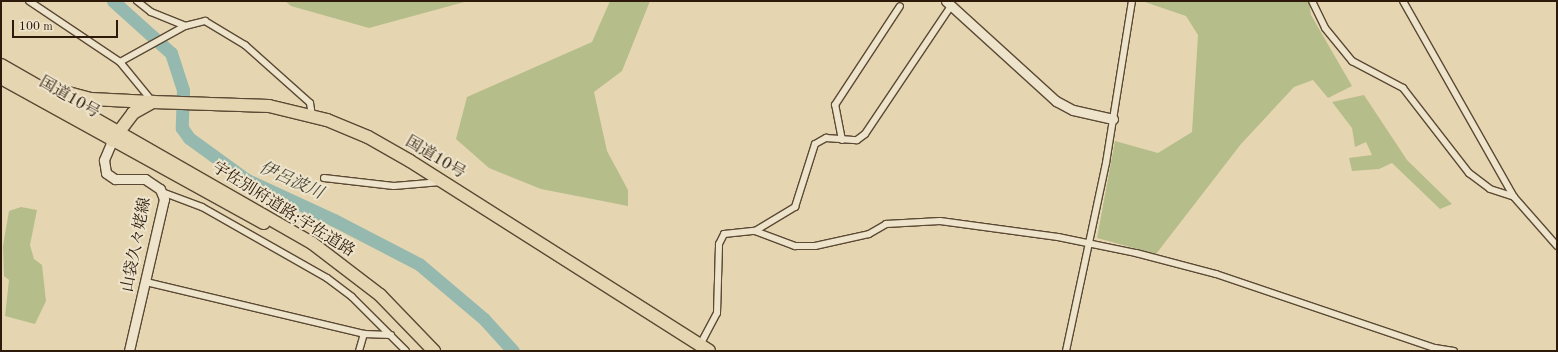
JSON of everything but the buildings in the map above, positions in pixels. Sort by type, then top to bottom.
[{"type":"highway","name":"国道10号","points":[[1,65],[19,74],[115,136]]},
{"type":"highway","points":[[19,74],[70,95],[157,103]]},
{"type":"highway","name":"国道10号","points":[[1,78],[115,136]]},
{"type":"highway","name":"国道10号","points":[[115,136],[133,113],[157,103],[217,103],[269,106],[312,115],[368,137],[444,182],[705,348]]},
{"type":"highway","name":"宇佐別府道路;宇佐道路","points":[[115,136],[308,248],[370,294],[428,351]]},
{"type":"highway","name":"宇佐別府道路;宇佐道路","points":[[115,136],[312,243],[380,295],[434,351]]},
{"type":"main road","points":[[948,4],[1056,101],[1073,110],[1113,119]]},
{"type":"main road","name":"山袋久々姥線","points":[[115,136],[104,160],[106,173],[115,179],[140,178],[162,192],[162,212],[129,351]]},
{"type":"street","points":[[29,1],[120,62],[157,103]]},
{"type":"street","points":[[137,1],[151,12],[185,26]]},
{"type":"street","points":[[1066,351],[1079,280],[1090,243],[1113,119],[1132,1]]},
{"type":"street","points":[[1312,1],[1325,28],[1352,61],[1403,88],[1469,173],[1490,189],[1514,197]]},
{"type":"street","points":[[1403,1],[1514,197],[1557,246]]},
{"type":"street","points":[[705,348],[716,317],[719,244],[724,234],[755,231],[795,207],[815,144],[826,138],[857,140],[865,134],[948,4]]},
{"type":"street","points":[[842,140],[835,105],[900,6]]},
{"type":"street","points":[[120,62],[185,26],[205,21],[235,37],[310,103],[312,115]]},
{"type":"street","points":[[324,178],[394,186],[444,182]]},
{"type":"street","points":[[162,192],[189,200],[272,243],[352,297],[406,351]]},
{"type":"street","points":[[755,231],[795,246],[816,246],[869,234],[886,224],[940,221],[1090,243],[1216,274],[1444,351],[1454,351]]},
{"type":"street","points":[[146,282],[364,334],[391,335]]},
{"type":"street","points":[[359,351],[364,334]]},
{"type":"green space","points":[[285,1],[468,1],[369,28],[291,6]]},
{"type":"green space","points":[[610,1],[650,1],[622,71],[594,92],[607,151],[628,190],[628,206],[541,189],[489,168],[456,139],[467,97],[592,42]]},
{"type":"green space","points":[[1142,1],[1309,1],[1311,15],[1352,86],[1328,98],[1313,80],[1294,87],[1241,144],[1156,254],[1097,238],[1115,141],[1158,153],[1192,132],[1198,35],[1186,16]]},
{"type":"green space","points":[[1364,95],[1407,160],[1452,204],[1440,209],[1392,163],[1379,169],[1352,171],[1349,158],[1372,155],[1366,142],[1355,147],[1352,128],[1332,102]]},
{"type":"green space","points":[[21,207],[37,210],[30,245],[34,259],[42,265],[46,301],[35,324],[5,316],[9,280],[4,276],[3,246],[9,211]]},
{"type":"waterway","name":"伊呂波川","points":[[113,1],[171,53],[183,90],[182,128],[189,138],[247,180],[334,220],[419,264],[484,319],[513,351]]}]
